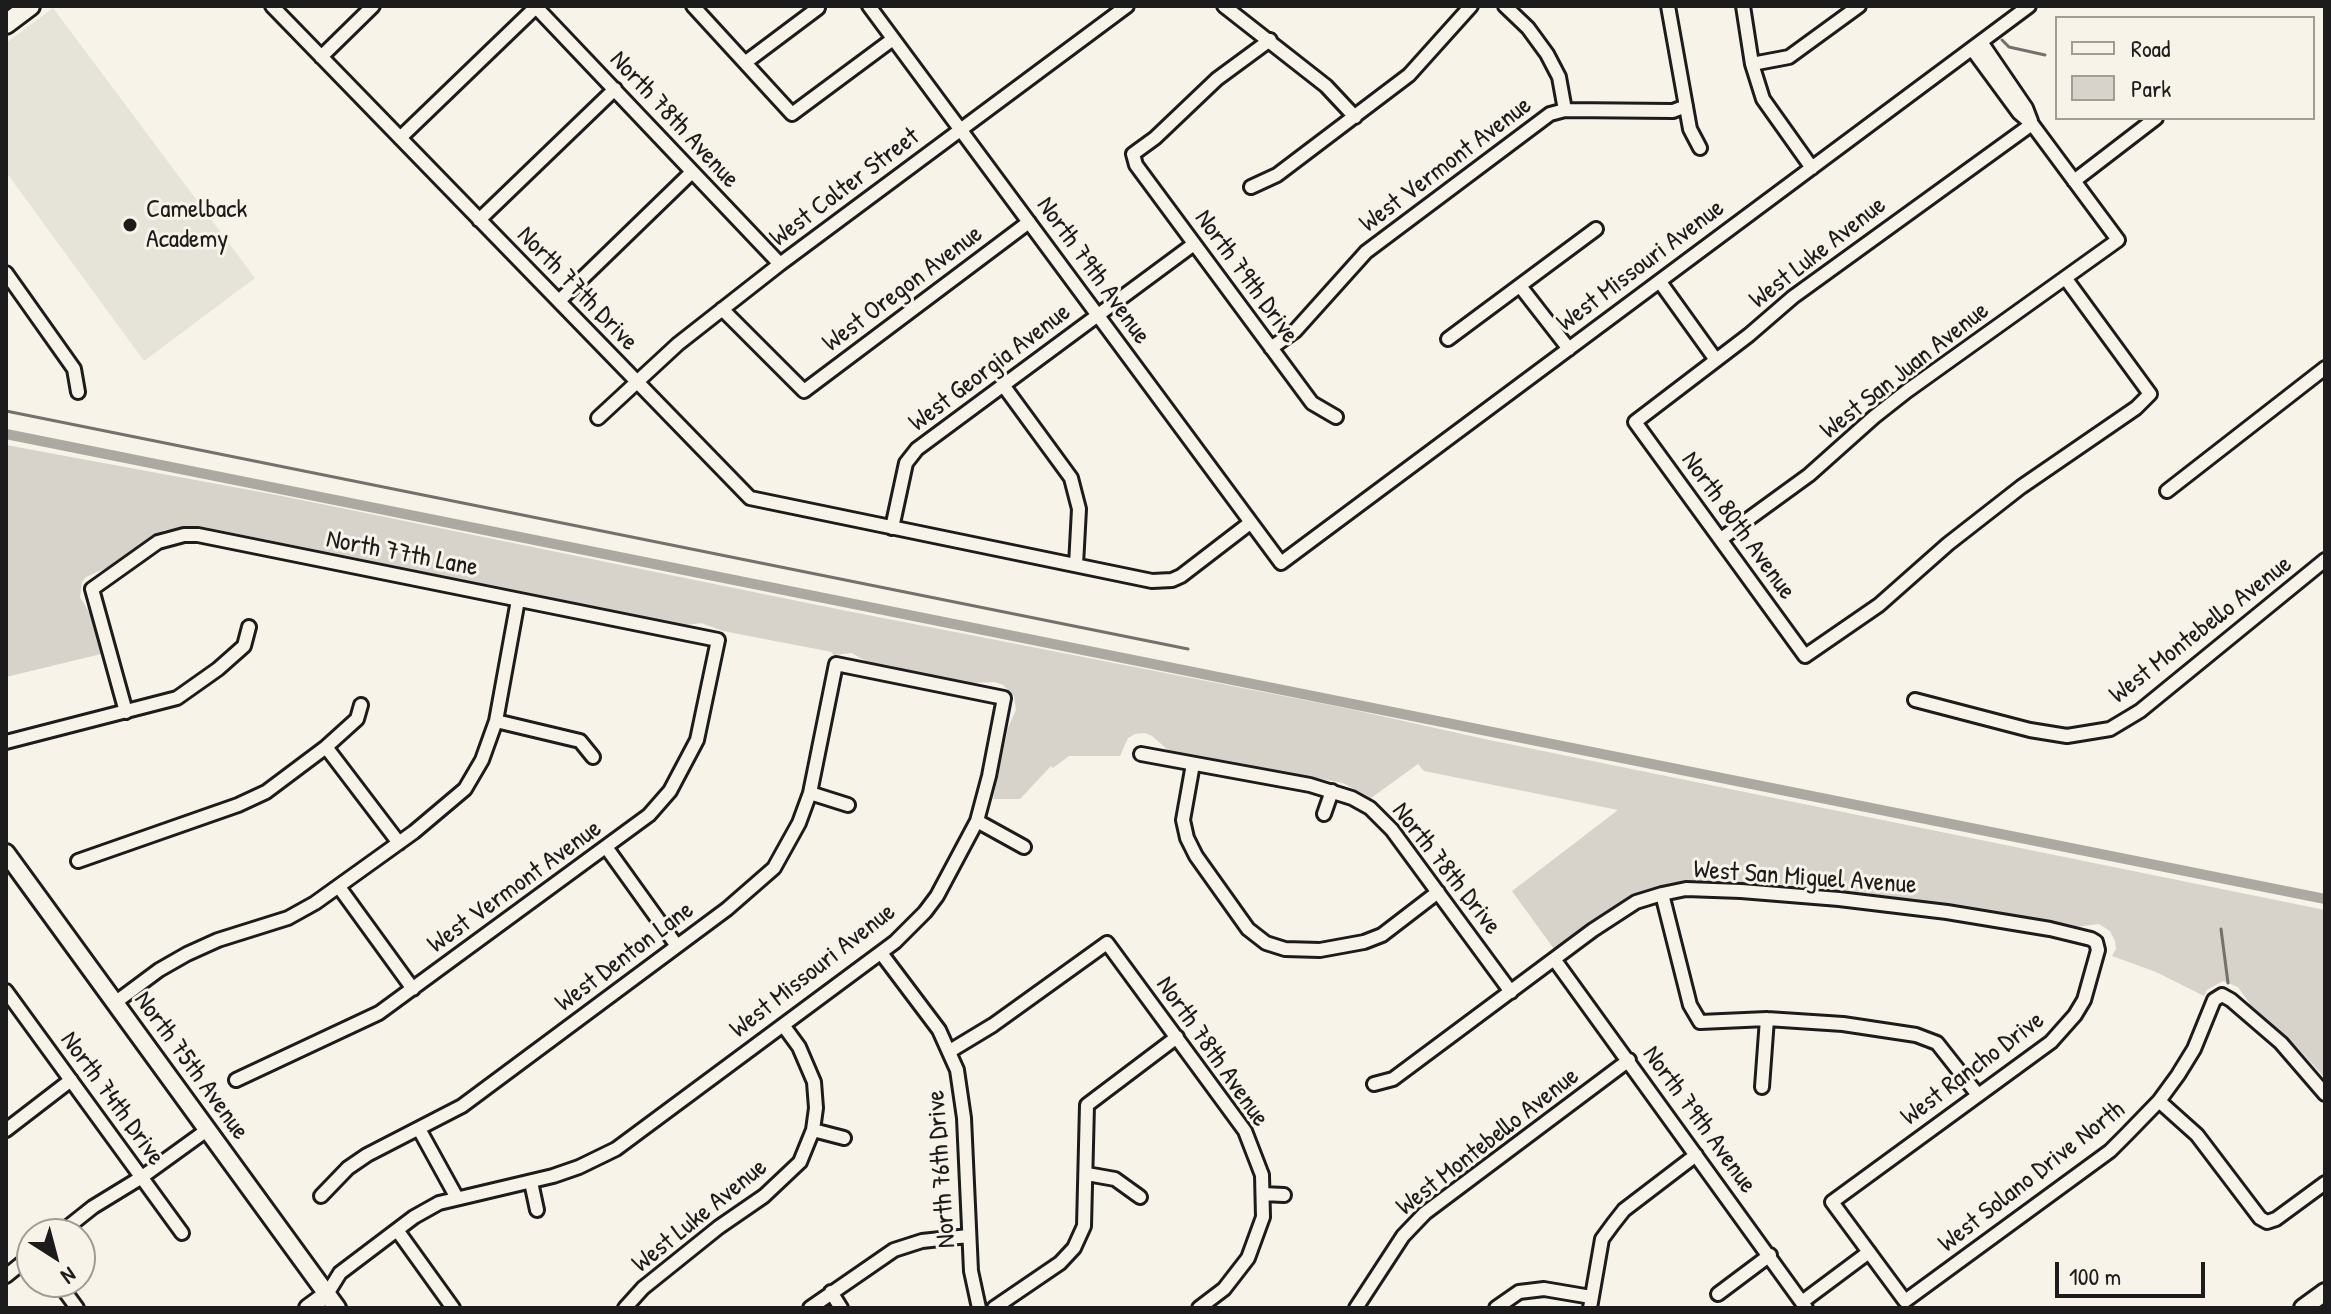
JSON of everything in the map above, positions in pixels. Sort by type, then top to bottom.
[{"type":"main road","points":[[6,24],[30,6]]},
{"type":"main road","name":"North 75th Avenue","points":[[6,853],[337,1308]]},
{"type":"main road","points":[[2303,1308],[2325,1292]]},
{"type":"main road","name":"West Missouri Avenue","points":[[308,1308],[327,1294]]},
{"type":"street","name":"North 77th Drive","points":[[272,6],[750,498],[892,528]]},
{"type":"street","points":[[321,57],[373,6]]},
{"type":"street","points":[[400,138],[536,6]]},
{"type":"street","name":"North 78th Avenue","points":[[536,6],[780,264]]},
{"type":"street","points":[[693,6],[792,114],[893,39]]},
{"type":"street","name":"North 79th Avenue","points":[[869,6],[1281,563]]},
{"type":"street","name":"West Colter Street","points":[[598,418],[636,381],[722,309],[1127,6]]},
{"type":"street","points":[[1224,6],[1339,97],[1355,117]]},
{"type":"street","points":[[1251,187],[1277,175],[1409,75],[1471,6]]},
{"type":"street","points":[[1505,6],[1528,28],[1547,54],[1559,77],[1565,110]]},
{"type":"street","points":[[1668,6],[1690,129],[1700,148]]},
{"type":"street","points":[[1743,6],[1757,83],[1769,111],[1812,168]]},
{"type":"street","points":[[1752,64],[1789,57],[1859,6]]},
{"type":"street","name":"West Missouri Avenue","points":[[1281,563],[2029,6]]},
{"type":"street","points":[[746,62],[818,8]]},
{"type":"street","name":"North 79th Drive","points":[[1270,40],[1217,79],[1155,138],[1133,154],[1136,165],[1312,403],[1336,417]]},
{"type":"street","points":[[1976,45],[2019,113],[2032,124],[2074,181],[2153,120]]},
{"type":"street","points":[[479,220],[615,89]]},
{"type":"street","name":"West Vermont Avenue","points":[[1271,348],[1295,331],[1366,252],[1550,114],[1565,110],[1673,111],[1686,106]]},
{"type":"street","name":"West Luke Avenue","points":[[1635,422],[1793,297],[2032,124]]},
{"type":"street","points":[[559,301],[692,172]]},
{"type":"street","name":"West San Juan Avenue","points":[[1721,539],[1809,475],[1907,391],[2118,240],[2074,181]]},
{"type":"street","name":"West Oregon Avenue","points":[[722,309],[804,391],[1029,222]]},
{"type":"street","points":[[1448,339],[1596,229]]},
{"type":"street","name":"West Georgia Avenue","points":[[892,528],[906,463],[911,456],[1194,244]]},
{"type":"street","points":[[7,276],[74,369],[78,392]]},
{"type":"street","name":"North 80th Avenue","points":[[1635,422],[1805,656],[1879,605],[1948,544],[2021,487],[2136,408],[2150,394],[2066,279]]},
{"type":"street","points":[[1660,282],[1716,360]]},
{"type":"street","points":[[1520,286],[1569,349]]},
{"type":"street","points":[[2167,491],[2325,368]]},
{"type":"street","points":[[1003,385],[1071,478],[1079,509],[1076,565]]},
{"type":"street","points":[[892,528],[1152,581],[1172,580],[1189,571],[1250,523]]},
{"type":"street","name":"North 77th Lane","points":[[126,712],[92,589],[158,542],[184,535],[213,538],[718,640]]},
{"type":"street","name":"West Montebello Avenue","points":[[1915,700],[2030,730],[2067,736],[2110,729],[2140,711],[2325,560]]},
{"type":"street","points":[[116,1002],[159,970],[187,954],[218,940],[288,918],[339,887],[441,812],[465,789],[482,760],[496,721],[518,600]]},
{"type":"street","points":[[6,742],[177,698],[244,646],[249,627]]},
{"type":"street","name":"West Vermont Avenue","points":[[236,1080],[361,1023],[413,989],[649,815],[670,791],[697,740],[718,640]]},
{"type":"street","name":"West Missouri Avenue","points":[[327,1294],[340,1273],[439,1203],[531,1182],[579,1167],[616,1149],[881,953],[909,930],[931,904],[977,821],[1004,698],[836,664]]},
{"type":"street","name":"West Denton Lane","points":[[321,1196],[348,1168],[462,1106],[727,909],[774,868],[799,823],[810,793],[836,664]]},
{"type":"street","points":[[78,861],[238,805],[266,792],[326,747],[357,719],[361,705]]},
{"type":"street","points":[[496,721],[580,741],[593,757]]},
{"type":"street","points":[[326,747],[399,843]]},
{"type":"street","name":"North 78th Drive","points":[[1141,754],[1332,791],[1370,808],[1382,818],[1511,992]]},
{"type":"street","points":[[1193,764],[1183,820],[1187,838],[1196,856],[1248,929],[1266,943],[1285,949],[1320,950],[1364,942],[1382,935],[1438,892]]},
{"type":"street","points":[[1324,814],[1332,791]]},
{"type":"street","points":[[810,793],[848,805]]},
{"type":"street","points":[[977,821],[1024,847]]},
{"type":"street","points":[[606,847],[677,946]]},
{"type":"street","points":[[339,887],[413,989]]},
{"type":"street","name":"West San Miguel Avenue","points":[[1374,1084],[1393,1079],[1636,902],[1686,889],[1839,899],[2050,929],[2096,942]]},
{"type":"street","points":[[1662,894],[1690,1005],[1700,1022],[1735,1018],[1767,1019],[1843,1024],[1916,1035],[1937,1043],[1978,1095]]},
{"type":"street","name":"West Rancho Drive","points":[[1869,1252],[1832,1202],[2051,1042],[2075,1015],[2089,986],[2098,950],[2096,942]]},
{"type":"street","name":"North 78th Avenue","points":[[950,1051],[993,1025],[1107,943],[1245,1131],[1262,1175],[1263,1194]]},
{"type":"street","name":"North 76th Drive","points":[[881,953],[939,1030],[950,1051],[962,1090],[968,1236],[974,1293],[979,1308]]},
{"type":"street","name":"North 79th Avenue","points":[[1554,959],[1804,1305]]},
{"type":"street","name":"North 74th Drive","points":[[6,991],[182,1233]]},
{"type":"street","name":"West Solano Drive North","points":[[1869,1252],[1905,1301],[2110,1151],[2159,1101],[2194,1049],[2214,1000],[2222,995],[2281,1043],[2325,1094]]},
{"type":"street","points":[[1762,1087],[1767,1019]]},
{"type":"street","name":"West Luke Avenue","points":[[625,1308],[664,1270],[764,1196],[800,1162],[813,1130],[816,1108],[814,1082],[799,1047],[783,1025]]},
{"type":"street","points":[[994,1308],[1060,1263],[1074,1248],[1084,1226],[1087,1105],[1177,1037]]},
{"type":"street","name":"West Montebello Avenue","points":[[1356,1308],[1403,1236],[1425,1213],[1629,1060]]},
{"type":"street","points":[[6,1130],[71,1080]]},
{"type":"street","points":[[2159,1101],[2197,1135],[2260,1218],[2267,1222],[2325,1183]]},
{"type":"street","points":[[419,1129],[457,1198]]},
{"type":"street","points":[[79,1218],[207,1130]]},
{"type":"street","points":[[813,1130],[844,1138]]},
{"type":"street","points":[[1496,1308],[1519,1292],[1544,1289],[1591,1302],[1602,1239],[1636,1200],[1696,1155]]},
{"type":"street","points":[[1087,1174],[1115,1179],[1140,1197]]},
{"type":"street","points":[[531,1182],[537,1210]]},
{"type":"street","points":[[1199,1308],[1224,1289],[1248,1258],[1263,1217],[1263,1194],[1284,1195]]},
{"type":"street","points":[[397,1230],[453,1308]]},
{"type":"street","points":[[810,1308],[894,1250],[922,1241],[968,1236]]},
{"type":"street","points":[[1804,1305],[1869,1252]]},
{"type":"street","points":[[1718,1294],[1770,1255]]},
{"type":"street","points":[[831,1292],[841,1308]]},
{"type":"shaded area","name":"Camelback Academy","points":[[53,8],[255,278],[144,361],[6,172],[6,43]]},
{"type":"green space","points":[[6,445],[282,496],[1345,708],[2325,910],[2325,1078],[2295,1045],[2252,1007],[2238,987],[2223,981],[2207,990],[2204,996],[2156,972],[2112,956],[2116,949],[2115,941],[2110,931],[2099,924],[2075,927],[1950,904],[1840,891],[1687,881],[1633,894],[1554,949],[1512,891],[1618,810],[1424,771],[1418,764],[1371,798],[1343,783],[1168,750],[1145,733],[1128,738],[1120,756],[1069,756],[1053,768],[1051,766],[1020,799],[993,799],[1008,728],[1016,710],[1014,696],[995,682],[971,683],[867,662],[852,653],[833,655],[832,652],[723,631],[701,623],[686,625],[199,526],[164,530],[82,582],[80,597],[92,617],[101,654],[6,677]]},
{"type":"waterway","points":[[2002,40],[2009,47],[2045,55]]},
{"type":"waterway","points":[[6,411],[1188,649]]},
{"type":"waterway","points":[[6,434],[2325,899]]},
{"type":"waterway","points":[[2221,929],[2228,983]]},
{"type":"place","name":"Camelback Academy","points":[[130,225]]}]
